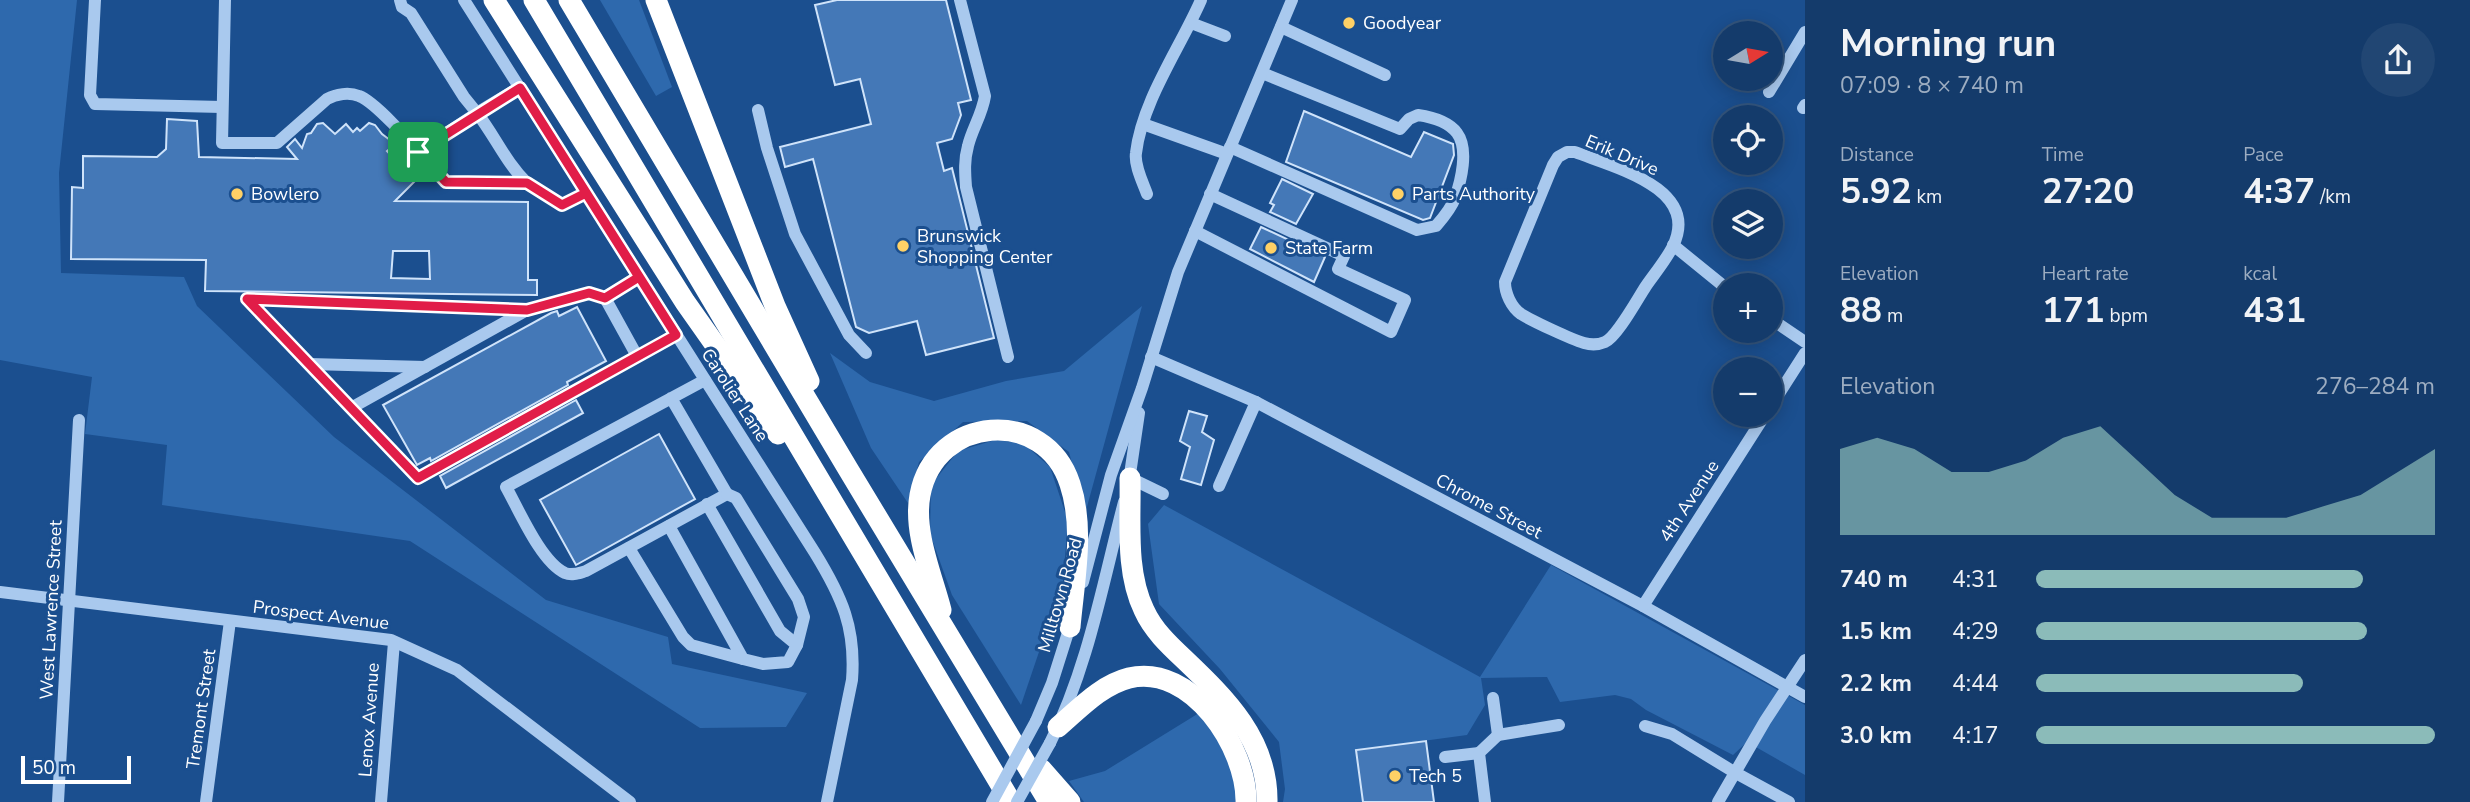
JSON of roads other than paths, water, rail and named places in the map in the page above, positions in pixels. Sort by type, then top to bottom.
[{"type":"highway","points":[[494,0],[685,302],[867,559]]},
{"type":"highway","points":[[534,0],[1011,802]]},
{"type":"highway","points":[[569,0],[1049,802]]},
{"type":"highway","points":[[656,0],[775,306],[848,469]]},
{"type":"highway","points":[[667,0],[683,69]]},
{"type":"highway","points":[[947,632],[921,532],[920,496],[928,473],[942,453],[960,439],[991,429],[1012,431],[1033,438],[1053,454],[1067,475],[1074,499],[1077,530],[1070,627]]},
{"type":"highway","points":[[1130,478],[1132,562],[1136,587],[1144,610],[1165,640],[1226,701],[1245,725],[1262,762],[1267,802]]},
{"type":"highway","points":[[1054,735],[1093,698],[1112,685],[1131,678],[1164,681],[1196,698],[1227,734],[1241,767],[1246,802]]},
{"type":"highway","points":[[1005,727],[1070,802]]},
{"type":"street","points":[[95,0],[90,95],[95,104],[222,107]]},
{"type":"street","points":[[225,0],[222,143],[277,143],[327,99],[337,95],[355,94],[374,106],[446,182],[527,183]]},
{"type":"street","points":[[400,0],[402,7],[411,13],[464,97],[490,129],[514,171],[527,183],[562,205],[586,193]]},
{"type":"street","name":"Carolier Lane","points":[[464,0],[828,575],[844,606],[853,648],[852,680],[827,802]]},
{"type":"street","points":[[960,0],[985,96],[983,108],[968,143],[964,163],[966,187],[1008,357]]},
{"type":"street","points":[[1147,194],[1135,156],[1143,124],[1156,91],[1201,0]]},
{"type":"street","name":"Milltown Road","points":[[992,802],[1037,721],[1052,683],[1111,475],[1142,388],[1178,272],[1292,0]]},
{"type":"street","points":[[1191,23],[1225,36]]},
{"type":"street","points":[[1281,27],[1385,75]]},
{"type":"street","points":[[1769,92],[1805,32]]},
{"type":"street","points":[[1143,124],[1229,150],[1417,229],[1436,226],[1455,200],[1461,173],[1463,144],[1457,133],[1443,121],[1418,115],[1409,119],[1400,129],[1262,73]]},
{"type":"street","points":[[418,152],[520,88]]},
{"type":"street","points":[[758,110],[766,148],[795,234],[849,335],[866,353]]},
{"type":"street","name":"Erik Drive","points":[[1567,152],[1575,152],[1661,190],[1673,204],[1678,225],[1674,245],[1609,341],[1598,345],[1584,343],[1520,313],[1505,292],[1505,282],[1553,165],[1558,157],[1567,152]]},
{"type":"street","points":[[1195,231],[1391,332],[1405,300],[1338,269],[1344,256],[1210,194]]},
{"type":"street","points":[[1674,245],[1713,277]]},
{"type":"street","points":[[605,298],[639,277]]},
{"type":"street","points":[[351,408],[527,310],[589,293],[605,298],[637,356]]},
{"type":"street","points":[[527,310],[247,299],[418,478],[676,335]]},
{"type":"street","points":[[1783,328],[1805,342]]},
{"type":"street","points":[[1783,387],[1805,353]]},
{"type":"street","name":"Chrome Street","points":[[1151,357],[1256,402],[1643,607],[1805,697]]},
{"type":"street","points":[[309,364],[425,367]]},
{"type":"street","points":[[705,380],[506,487],[544,553],[566,574],[586,571],[727,494]]},
{"type":"street","name":"Milltown Road","points":[[1017,802],[1054,735],[1087,642],[1130,478],[1142,388]]},
{"type":"street","points":[[629,548],[683,637],[691,645],[763,664],[788,662],[797,645],[804,618],[798,599],[736,498],[727,494],[671,398]]},
{"type":"street","points":[[1219,486],[1256,402]]},
{"type":"street","name":"West Lawrence Street","points":[[58,802],[79,420]]},
{"type":"street","name":"4th Avenue","points":[[1643,607],[1757,427]]},
{"type":"street","points":[[1130,478],[1163,494]]},
{"type":"street","points":[[707,504],[780,631],[797,645]]},
{"type":"street","points":[[669,526],[743,659]]},
{"type":"street","name":"Prospect Avenue","points":[[0,592],[394,642],[457,670],[630,802]]},
{"type":"street","name":"Tremont Street","points":[[206,802],[230,621]]},
{"type":"street","name":"Lenox Avenue","points":[[381,802],[394,642]]},
{"type":"street","points":[[1718,802],[1805,660]]},
{"type":"street","points":[[1493,698],[1498,735]]},
{"type":"street","points":[[1445,757],[1479,753],[1498,735],[1559,726]]},
{"type":"street","points":[[1645,726],[1672,734],[1783,801]]},
{"type":"street","points":[[1479,753],[1485,802]]},
{"type":"place","name":"Goodyear","points":[[1349,23]]},
{"type":"place","name":"Bowlero","points":[[237,194]]},
{"type":"place","name":"Parts Authority","points":[[1398,194]]},
{"type":"place","name":"Brunswick Shopping Center","points":[[903,246]]},
{"type":"place","name":"State Farm","points":[[1271,248]]},
{"type":"place","name":"Tech 5","points":[[1395,776]]}]
